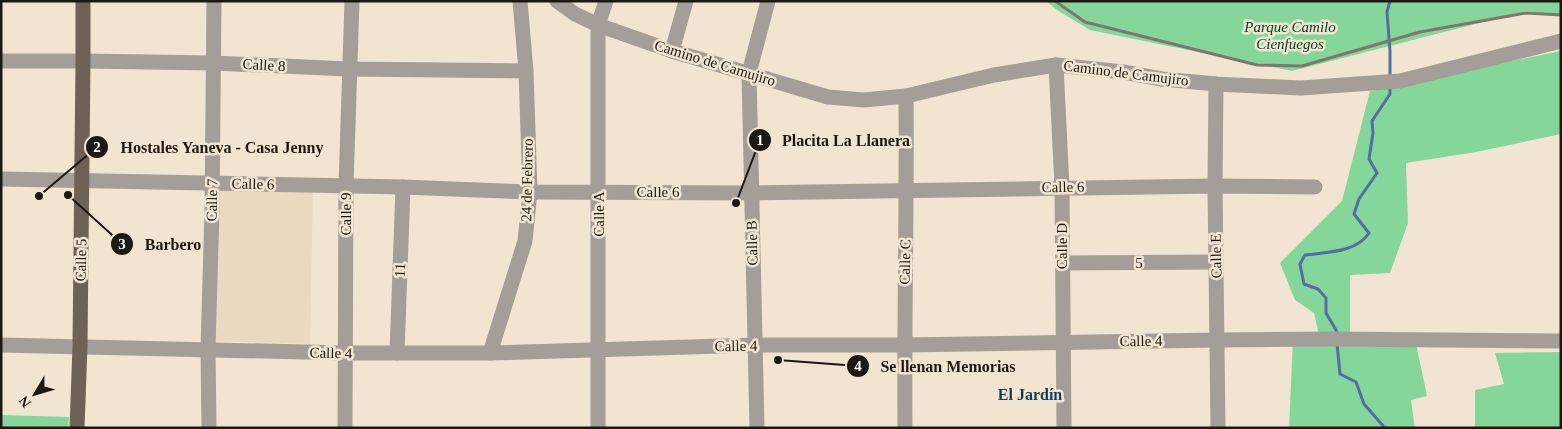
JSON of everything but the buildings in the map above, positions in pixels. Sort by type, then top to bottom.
[{"type":"main road","name":"Calle 5","points":[[77,428],[80,346],[83,1]]},
{"type":"street","name":"Calle 7","points":[[209,428],[208,350],[214,1]]},
{"type":"street","name":"Calle 9","points":[[344,428],[346,186],[352,1]]},
{"type":"street","name":"Camino de Camujiro","points":[[557,1],[574,14],[598,25],[672,50],[828,97],[864,100],[906,96],[994,75],[1056,65],[1216,84],[1301,88],[1377,83],[1400,81],[1561,41]]},
{"type":"street","name":"Calle A","points":[[598,428],[598,25],[606,1]]},
{"type":"street","points":[[672,50],[686,1]]},
{"type":"street","name":"Calle B","points":[[757,428],[749,73],[768,1]]},
{"type":"street","name":"24 de Febrero","points":[[490,353],[525,241],[530,192],[524,2]]},
{"type":"street","name":"Calle 8","points":[[1,61],[213,63],[349,69],[526,71]]},
{"type":"street","name":"Calle D","points":[[1056,65],[1062,187],[1064,428]]},
{"type":"street","name":"Calle E","points":[[1216,84],[1215,186],[1218,428]]},
{"type":"street","name":"Calle C","points":[[905,428],[906,96]]},
{"type":"street","name":"Calle 6","points":[[1,179],[403,187],[530,192],[751,192],[1215,186],[1315,187]]},
{"type":"street","name":"11","points":[[397,353],[403,187]]},
{"type":"street","name":"5","points":[[1062,263],[1216,262]]},
{"type":"street","name":"Calle 4","points":[[1,345],[346,353],[490,353],[754,345],[904,346],[1338,339],[1561,341]]},
{"type":"shaded area","points":[[313,190],[310,344],[216,341],[220,191]]},
{"type":"green space","name":"Parque Camilo Cienfuegos","points":[[1046,1],[1561,1],[1561,15],[1526,11],[1292,71],[1090,30]]},
{"type":"green space","points":[[1561,51],[1561,134],[1476,152],[1406,163],[1408,223],[1390,273],[1350,275],[1350,335],[1415,339],[1427,396],[1411,400],[1415,428],[1289,428],[1293,339],[1319,335],[1314,313],[1295,300],[1280,263],[1342,201],[1370,91],[1408,86],[1471,69]]},
{"type":"green space","points":[[1561,352],[1561,428],[1475,428],[1475,390],[1504,384],[1495,353]]},
{"type":"green space","points":[[1,415],[69,417],[68,428],[1,428]]},
{"type":"waterway","points":[[1390,1],[1387,12],[1390,78]]},
{"type":"waterway","points":[[1337,335],[1326,313],[1326,298],[1318,289],[1304,284],[1300,264],[1305,255],[1349,248],[1363,240],[1369,233],[1354,214],[1359,199],[1377,173],[1369,159],[1373,133],[1372,121],[1390,94],[1390,86]]},
{"type":"waterway","points":[[1337,344],[1340,374],[1356,382],[1364,404],[1385,428]]},
{"type":"railway","points":[[1055,1],[1085,22],[1257,65],[1302,66],[1420,32],[1526,13],[1561,15]]},
{"type":"place","name":"Barbero","points":[[68,195]]},
{"type":"place","name":"Hostales Yaneva - Casa Jenny","points":[[39,196]]},
{"type":"place","name":"Placita La Llanera","points":[[736,203]]},
{"type":"place","name":"Se llenan Memorias","points":[[778,360]]},
{"type":"district","name":"El Jardín","points":[[1030,394]]}]
